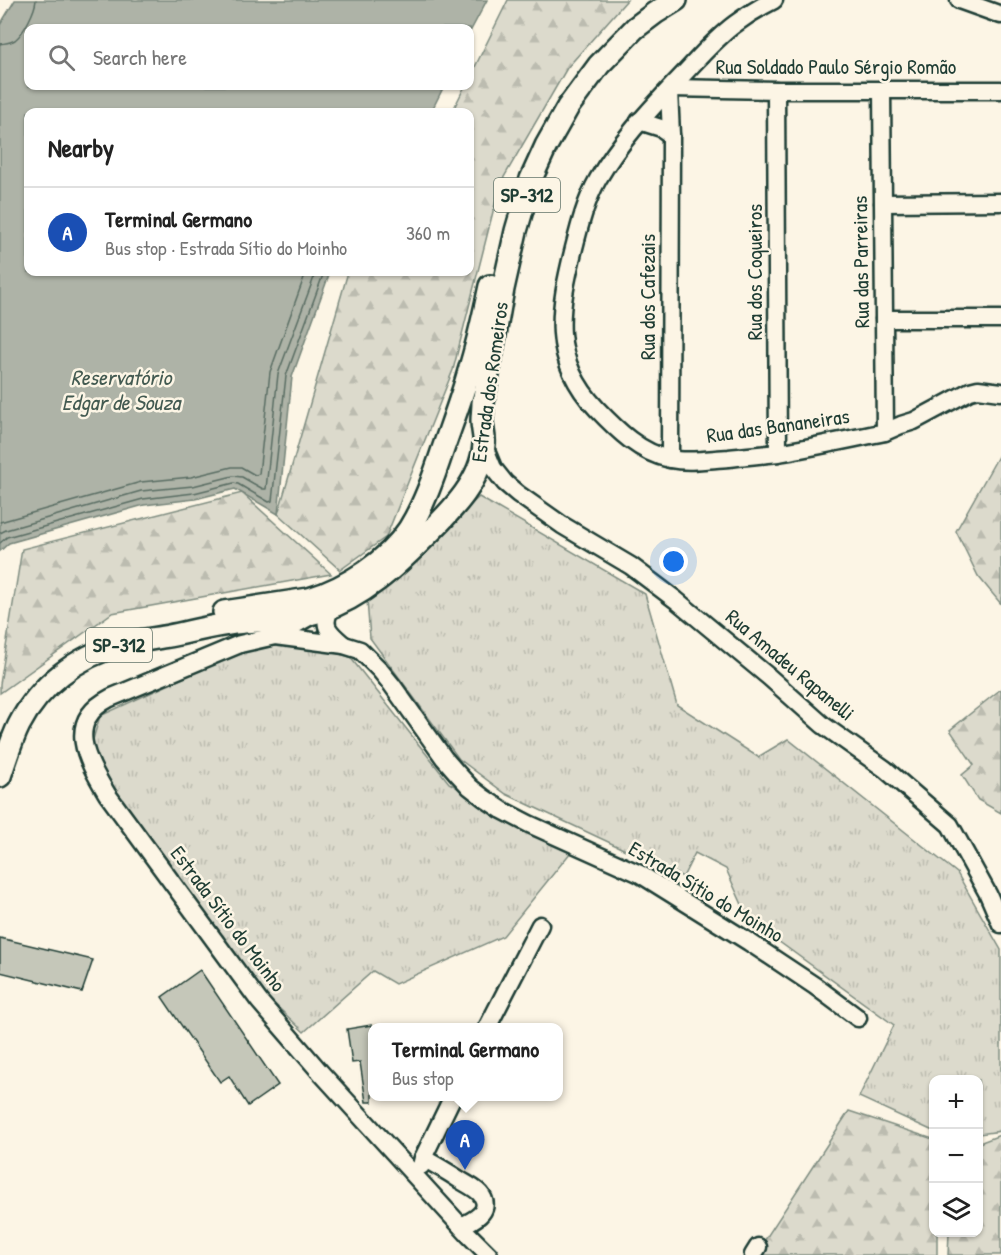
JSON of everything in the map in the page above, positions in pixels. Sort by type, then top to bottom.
[{"type":"main road","name":"Estrada dos Romeiros","points":[[0,735],[15,705],[34,680],[58,660],[86,644],[130,629],[321,595],[349,583],[396,545],[419,510],[437,467],[477,345],[507,215],[532,147],[557,100],[572,78],[607,37],[648,0]]},
{"type":"main road","name":"Estrada dos Romeiros","points":[[0,776],[13,739],[34,701],[78,662],[104,650],[125,644],[243,622],[269,628],[326,609],[351,599],[392,568],[445,516],[470,485],[476,473],[484,443],[483,403],[503,290],[531,179],[542,154],[568,107],[599,65],[635,28],[676,0]]},
{"type":"main road","points":[[448,434],[458,429],[474,431],[479,434],[484,443]]},
{"type":"main road","points":[[437,467],[441,476],[450,483],[470,485]]},
{"type":"main road","points":[[269,628],[272,615],[301,600]]},
{"type":"street","name":"Rua das Bananeiras","points":[[774,0],[734,25],[717,40],[639,121],[603,172],[579,228],[562,300],[563,343],[576,384],[612,425],[630,440],[646,450],[670,459],[696,461],[778,453],[885,432],[914,421],[978,389],[1001,392]]},
{"type":"street","points":[[959,0],[1001,15]]},
{"type":"street","name":"Rua Soldado Paulo Sérgio Romão","points":[[670,89],[1001,90]]},
{"type":"street","name":"Rua dos Cafezais","points":[[670,89],[670,459]]},
{"type":"street","name":"Rua dos Coqueiros","points":[[776,90],[778,453]]},
{"type":"street","name":"Rua das Parreiras","points":[[882,90],[885,432]]},
{"type":"street","points":[[639,121],[661,128],[671,135]]},
{"type":"street","points":[[883,202],[1001,202]]},
{"type":"street","points":[[884,319],[1001,319]]},
{"type":"street","points":[[484,443],[493,468],[504,483]]},
{"type":"street","points":[[470,485],[487,480],[504,483]]},
{"type":"street","name":"Rua Amadeu Rapanelli","points":[[504,483],[562,525],[631,566],[676,600],[769,677],[822,725],[885,769],[950,825],[988,894],[1001,924]]},
{"type":"street","points":[[326,609],[328,630],[344,645]]},
{"type":"street","name":"Estrada Sítio do Moinho","points":[[489,1255],[321,1073],[259,1001],[107,794],[88,760],[83,740],[86,721],[91,711],[99,704],[240,644],[269,628],[360,650],[379,669],[444,758],[470,787],[484,798],[501,810],[529,824],[640,874],[816,986],[858,1018]]},
{"type":"street","points":[[490,1023],[540,925]]},
{"type":"street","points":[[418,1179],[423,1158],[451,1101]]},
{"type":"street","points":[[423,1158],[482,1196],[484,1202],[482,1213],[477,1219],[461,1226]]},
{"type":"green space","points":[[508,0],[627,0],[567,68],[500,184],[453,370],[386,537],[340,570],[278,514],[347,276],[474,276],[474,108],[454,108],[463,90],[474,90],[474,69]]},
{"type":"green space","points":[[1001,451],[1001,604],[978,576],[956,531]]},
{"type":"green space","points":[[242,493],[331,574],[112,613],[0,693],[22,549]]},
{"type":"green space","points":[[479,497],[645,594],[677,705],[758,757],[788,739],[957,873],[1001,950],[1001,1131],[983,1133],[983,1075],[929,1075],[929,1129],[859,1097],[894,1025],[749,920],[726,869],[695,853],[683,877],[506,794],[459,759],[370,638],[367,600]]},
{"type":"green space","points":[[275,636],[350,657],[449,783],[571,852],[503,936],[395,984],[373,971],[304,1032],[262,992],[115,791],[91,746],[100,716]]},
{"type":"green space","points":[[1001,689],[1001,813],[978,800],[962,775],[974,765],[950,730]]},
{"type":"green space","points":[[849,1111],[929,1138],[929,1237],[937,1237],[937,1255],[755,1255]]},
{"type":"green space","points":[[1001,1135],[1001,1255],[948,1255],[949,1237],[983,1237],[983,1142]]},
{"type":"water","name":"Reservatório Edgar de Souza","points":[[15,0],[487,0],[474,24],[24,24],[24,90],[442,90],[433,108],[24,108],[24,276],[329,276],[292,377],[278,514],[235,489],[195,499],[144,505],[9,543],[0,551],[0,25]]},
{"type":"building","points":[[0,938],[93,960],[82,992],[0,972]]},
{"type":"building","points":[[200,970],[278,1085],[248,1106],[229,1076],[220,1082],[162,997]]},
{"type":"building","points":[[368,1026],[368,1101],[372,1102],[366,1102],[360,1062],[352,1063],[347,1029]]},
{"type":"place","name":"Terminal Germano","points":[[465,1170]]}]
